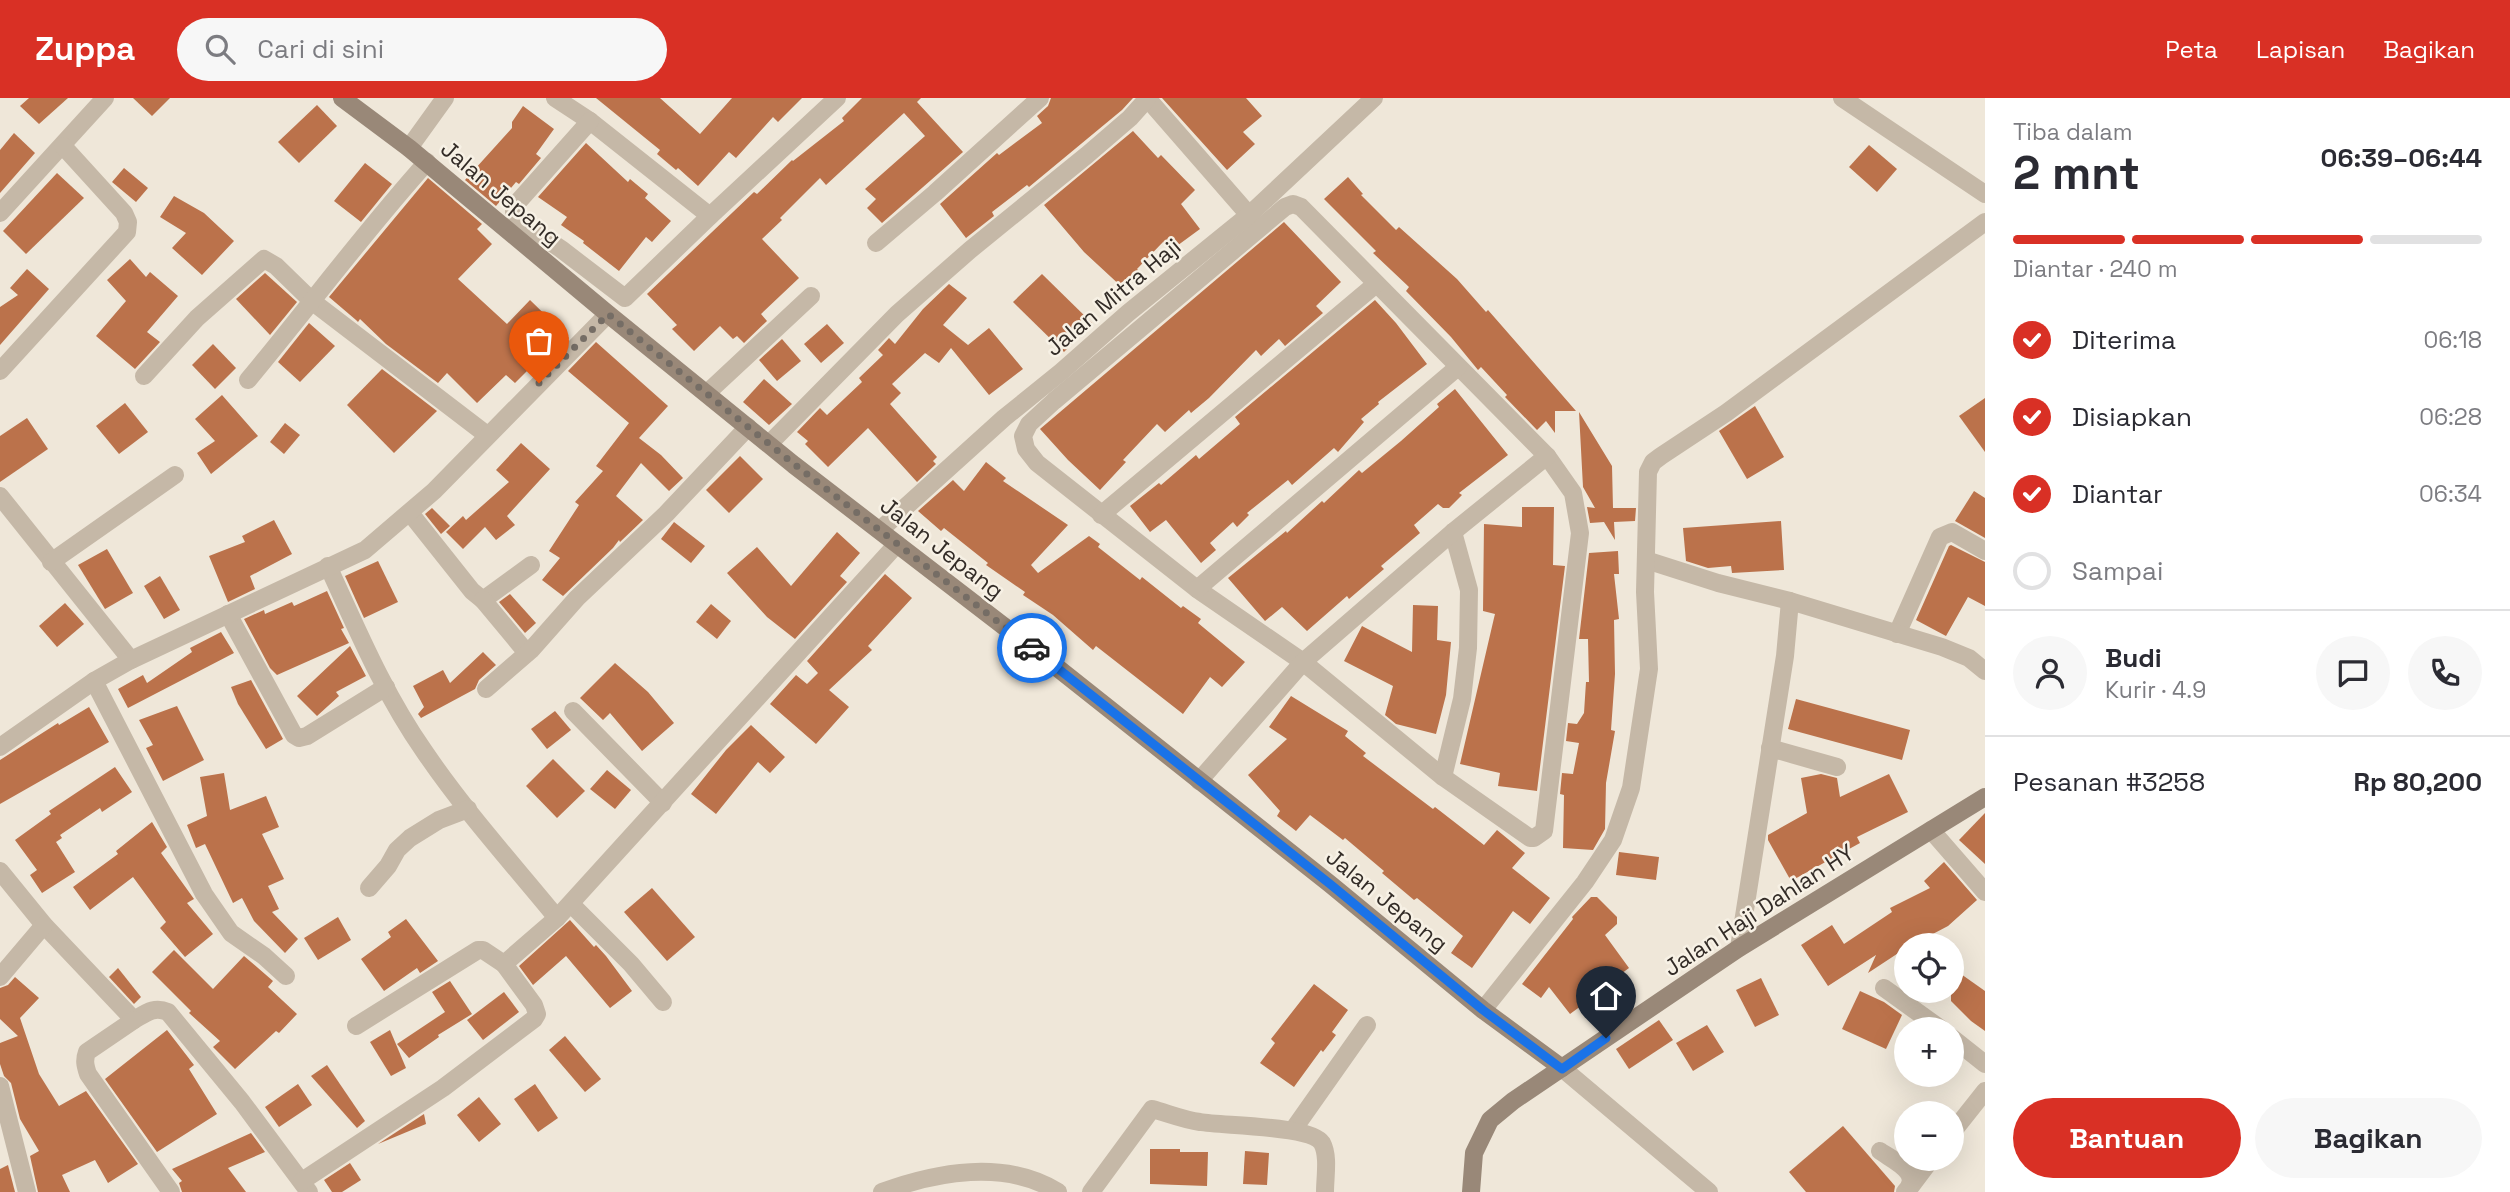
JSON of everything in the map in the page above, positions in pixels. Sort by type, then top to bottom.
[{"type":"street","points":[[0,213],[106,98]]},
{"type":"street","name":"Jalan Jepang","points":[[342,98],[427,162],[608,314],[769,444],[1040,654],[1330,884],[1483,1010],[1562,1069],[1709,1192]]},
{"type":"street","points":[[409,148],[445,98]]},
{"type":"street","points":[[555,98],[590,121],[710,216]]},
{"type":"street","points":[[590,121],[517,203],[514,212],[516,219],[561,249],[625,298],[837,98]]},
{"type":"street","points":[[876,243],[1040,98]]},
{"type":"street","name":"Jalan Mitra Haji","points":[[880,530],[1004,418],[1249,215],[1374,98]]},
{"type":"street","points":[[1842,98],[1985,194]]},
{"type":"street","points":[[769,444],[897,314],[970,250],[1087,155],[1147,99],[1249,215]]},
{"type":"street","points":[[0,370],[127,232],[128,222],[124,213],[63,146]]},
{"type":"street","points":[[248,380],[313,302],[376,219],[427,162]]},
{"type":"street","points":[[1293,204],[1301,207],[1458,367],[1547,456],[1573,494],[1580,533],[1544,831],[1534,838],[1530,838],[1443,777],[1303,662],[1197,589],[1101,515],[1037,463],[1026,450],[1023,436],[1029,424],[1046,409],[1285,207],[1293,204]]},
{"type":"street","points":[[1483,1010],[1586,882],[1613,840],[1631,788],[1648,669],[1648,472],[1653,463],[1758,390],[1985,222]]},
{"type":"street","points":[[144,376],[197,318],[264,259],[276,266],[313,302],[487,435]]},
{"type":"street","points":[[1101,515],[1376,284]]},
{"type":"street","points":[[707,393],[811,296]]},
{"type":"street","points":[[0,747],[94,681],[131,660],[365,550],[434,491],[608,314]]},
{"type":"street","points":[[1197,589],[1458,367]]},
{"type":"street","points":[[486,689],[527,653],[578,598],[666,514],[748,427]]},
{"type":"street","points":[[1199,781],[1303,662],[1453,532],[1547,456]]},
{"type":"street","points":[[51,562],[175,475]]},
{"type":"street","points":[[0,496],[131,660]]},
{"type":"street","points":[[410,513],[472,591],[483,600],[527,653]]},
{"type":"street","points":[[1443,777],[1462,699],[1468,648],[1469,590],[1453,532]]},
{"type":"street","points":[[1897,634],[1940,537],[1952,532],[1985,551]]},
{"type":"street","points":[[504,964],[571,904],[897,544]]},
{"type":"street","points":[[1646,560],[1960,654],[1985,671]]},
{"type":"street","points":[[483,600],[531,565]]},
{"type":"street","points":[[328,566],[386,687],[423,750],[557,918]]},
{"type":"street","points":[[1739,948],[1790,601]]},
{"type":"street","points":[[229,614],[294,735],[299,738],[307,736],[386,687]]},
{"type":"street","points":[[94,681],[204,894],[231,933],[286,975]]},
{"type":"street","points":[[573,711],[663,803]]},
{"type":"street","points":[[1770,748],[1837,767]]},
{"type":"street","name":"Jalan Haji Dahlan HY","points":[[1471,1192],[1474,1153],[1490,1120],[1513,1101],[1739,948],[1985,797]]},
{"type":"street","points":[[369,888],[388,866],[397,850],[410,838],[439,820],[468,809]]},
{"type":"street","points":[[1931,830],[1985,892]]},
{"type":"street","points":[[0,871],[44,925],[134,1020]]},
{"type":"street","points":[[571,904],[631,964],[663,1002]]},
{"type":"street","points":[[0,977],[44,925]]},
{"type":"street","points":[[171,1192],[85,1066],[87,1052],[151,1010],[159,1008],[168,1012],[242,1102],[305,1186],[443,1088],[537,1014],[534,1005],[504,964],[483,950],[478,950],[356,1026]]},
{"type":"street","points":[[1884,988],[1924,1017]]},
{"type":"street","points":[[1293,1130],[1367,1025]]},
{"type":"street","points":[[1964,1047],[1985,1064]]},
{"type":"street","points":[[0,1086],[27,1192]]},
{"type":"street","points":[[1964,1118],[1985,1091]]},
{"type":"street","points":[[1091,1192],[1152,1108],[1197,1122],[1293,1130],[1313,1135],[1321,1142],[1325,1154],[1325,1192]]},
{"type":"street","points":[[1880,1151],[1908,1170],[1911,1178],[1908,1189]]},
{"type":"street","points":[[1908,1189],[1922,1171]]},
{"type":"street","points":[[881,1192],[911,1181],[950,1173],[979,1172],[1008,1174],[1049,1186],[1058,1192]]},
{"type":"building","points":[[29,98],[68,98],[39,124],[20,106]]},
{"type":"building","points":[[133,98],[170,98],[152,116]]},
{"type":"building","points":[[596,98],[660,98],[700,134],[732,98],[802,98],[778,122],[773,117],[736,158],[729,152],[698,186],[657,154],[660,150]]},
{"type":"building","points":[[862,98],[921,98],[917,102],[963,152],[882,223],[867,208],[876,199],[865,189],[925,136],[904,113],[826,185],[820,178],[762,239],[799,278],[761,314],[767,321],[744,343],[737,336],[733,339],[720,326],[694,351],[672,329],[677,325],[647,294],[754,192],[757,194],[792,160],[844,121],[842,118]]},
{"type":"building","points":[[1051,98],[1133,98],[1029,187],[1027,185],[992,212],[994,216],[966,238],[940,204],[997,153],[999,155],[1042,123],[1037,116],[1048,106]]},
{"type":"building","points":[[1162,98],[1246,98],[1262,116],[1243,132],[1255,144],[1227,170]]},
{"type":"building","points":[[317,105],[337,126],[299,163],[278,142]]},
{"type":"building","points":[[523,106],[554,129],[536,154],[541,158],[496,206],[465,180],[512,128],[512,122]]},
{"type":"building","points":[[1133,131],[1158,158],[1161,155],[1195,190],[1181,204],[1200,229],[1170,251],[1163,242],[1137,269],[1140,272],[1124,289],[1084,252],[1044,205]]},
{"type":"building","points":[[14,133],[35,153],[0,193],[0,150]]},
{"type":"building","points":[[586,143],[628,182],[630,179],[648,194],[645,198],[671,221],[652,242],[646,237],[619,271],[561,225],[567,217],[538,197]]},
{"type":"building","points":[[1869,145],[1897,169],[1877,192],[1849,167]]},
{"type":"building","points":[[365,163],[392,184],[361,222],[334,201]]},
{"type":"building","points":[[124,168],[148,188],[136,202],[112,182]]},
{"type":"building","points":[[57,173],[84,198],[26,254],[3,231]]},
{"type":"building","points":[[1348,177],[1363,194],[1361,195],[1396,230],[1399,227],[1457,279],[1486,312],[1488,310],[1576,411],[1555,411],[1555,433],[1546,421],[1537,430],[1481,367],[1478,370],[1451,337],[1406,291],[1409,287],[1373,253],[1376,251],[1324,199]]},
{"type":"building","points":[[428,178],[482,224],[477,229],[492,244],[458,279],[507,324],[530,300],[569,338],[544,363],[540,358],[515,383],[506,375],[477,403],[447,373],[438,383],[329,297]]},
{"type":"building","points":[[174,196],[204,213],[234,241],[202,275],[172,248],[186,233],[160,217]]},
{"type":"building","points":[[1284,222],[1341,282],[1316,306],[1323,313],[1285,346],[1279,339],[1261,356],[1256,350],[1209,398],[1191,413],[1189,410],[1165,432],[1157,424],[1123,460],[1126,462],[1100,490],[1040,429]]},
{"type":"building","points":[[130,259],[146,277],[150,272],[178,296],[147,332],[160,342],[135,369],[96,336],[126,301],[107,280]]},
{"type":"building","points":[[27,269],[49,289],[0,345],[0,307],[18,295],[10,288]]},
{"type":"building","points":[[265,273],[297,302],[270,335],[236,299]]},
{"type":"building","points":[[1042,274],[1092,323],[1064,352],[1013,302]]},
{"type":"building","points":[[949,284],[967,298],[943,325],[968,345],[989,328],[1023,369],[989,395],[951,348],[939,363],[925,353],[892,384],[901,393],[890,404],[937,457],[933,461],[936,464],[917,482],[868,428],[828,467],[805,444],[808,441],[797,432],[820,408],[827,415],[862,382],[859,378],[883,355],[878,350],[889,338],[895,344],[923,309]]},
{"type":"building","points":[[1375,300],[1427,364],[1378,402],[1379,404],[1361,419],[1364,422],[1338,452],[1334,448],[1292,485],[1288,480],[1247,513],[1249,515],[1237,527],[1233,522],[1210,543],[1216,550],[1201,563],[1166,520],[1150,532],[1130,506],[1159,483],[1161,485],[1196,455],[1199,459],[1240,424],[1235,417]]},
{"type":"building","points":[[309,323],[335,346],[300,382],[278,362]]},
{"type":"building","points":[[827,324],[844,343],[821,363],[804,344]]},
{"type":"building","points":[[782,339],[801,361],[777,381],[759,360]]},
{"type":"building","points":[[596,342],[668,406],[639,438],[661,455],[683,478],[669,491],[641,463],[616,496],[643,520],[563,596],[542,580],[560,558],[549,551],[579,505],[575,502],[603,471],[596,466],[629,423],[568,371]]},
{"type":"building","points":[[213,344],[236,368],[215,389],[192,365]]},
{"type":"building","points":[[382,369],[437,411],[394,453],[347,405]]},
{"type":"building","points":[[764,379],[792,404],[769,425],[743,402]]},
{"type":"building","points":[[1455,389],[1508,455],[1459,493],[1462,495],[1449,508],[1438,504],[1414,525],[1420,533],[1381,566],[1384,569],[1349,599],[1347,596],[1307,631],[1282,607],[1265,621],[1228,578],[1286,531],[1287,533],[1322,501],[1324,503],[1359,470],[1362,473],[1401,441]]},
{"type":"building","points":[[222,395],[258,436],[211,474],[197,453],[215,441],[195,419]]},
{"type":"building","points":[[1985,398],[1985,452],[1959,416]]},
{"type":"building","points":[[125,403],[148,432],[119,454],[96,426]]},
{"type":"building","points":[[1755,406],[1784,457],[1747,479],[1719,431]]},
{"type":"building","points":[[1579,412],[1612,466],[1613,508],[1636,508],[1635,521],[1614,522],[1615,540],[1604,522],[1590,523],[1587,507],[1595,508],[1583,487]]},
{"type":"building","points":[[27,418],[48,449],[0,482],[0,436]]},
{"type":"building","points":[[285,423],[300,435],[284,454],[270,442]]},
{"type":"building","points":[[521,443],[550,469],[507,516],[515,525],[496,540],[485,527],[463,549],[446,532],[463,516],[466,520],[509,482],[496,470]]},
{"type":"building","points":[[740,456],[763,479],[729,513],[706,490]]},
{"type":"building","points":[[986,462],[1006,478],[1003,481],[1068,525],[1031,565],[1038,573],[1089,536],[1100,544],[1098,547],[1140,580],[1142,577],[1181,608],[1183,606],[1201,619],[1198,623],[1245,662],[1222,687],[1210,677],[1183,714],[1096,646],[1093,650],[1053,615],[1023,595],[1025,592],[986,565],[988,563],[944,528],[941,531],[918,511],[953,480],[964,491]]},
{"type":"building","points":[[1974,491],[1985,498],[1985,538],[1955,521]]},
{"type":"building","points":[[1522,507],[1554,507],[1553,565],[1565,566],[1537,791],[1498,786],[1500,773],[1460,764],[1495,614],[1483,611],[1484,524],[1522,527]]},
{"type":"building","points":[[432,508],[450,526],[441,534],[425,514]]},
{"type":"building","points":[[274,520],[292,554],[250,576],[255,589],[228,602],[209,556],[245,542],[242,536]]},
{"type":"building","points":[[1781,521],[1784,570],[1732,573],[1731,566],[1708,568],[1686,561],[1683,528]]},
{"type":"building","points":[[674,522],[705,546],[691,563],[661,539]]},
{"type":"building","points":[[837,532],[860,553],[840,576],[847,582],[795,639],[767,617],[727,573],[757,547],[791,586]]},
{"type":"building","points":[[1951,545],[1985,562],[1985,606],[1968,597],[1946,636],[1916,620]]},
{"type":"building","points":[[107,549],[133,593],[105,609],[78,565]]},
{"type":"building","points":[[1618,551],[1619,574],[1614,574],[1619,619],[1614,620],[1615,674],[1611,730],[1615,731],[1606,783],[1605,829],[1593,850],[1563,848],[1564,795],[1560,794],[1562,773],[1573,774],[1579,743],[1566,741],[1568,723],[1577,724],[1584,713],[1586,682],[1589,682],[1588,639],[1579,639],[1589,553]]},
{"type":"building","points":[[378,561],[398,602],[364,618],[345,576]]},
{"type":"building","points":[[885,574],[912,598],[868,646],[872,650],[829,690],[849,707],[816,744],[770,704],[796,675],[807,684],[818,673],[807,661]]},
{"type":"building","points":[[160,576],[180,610],[164,619],[144,586]]},
{"type":"building","points":[[327,591],[349,643],[277,675],[270,668],[244,619],[264,610],[265,614],[292,602],[294,606]]},
{"type":"building","points":[[510,594],[536,623],[525,633],[499,602]]},
{"type":"building","points":[[65,603],[84,624],[57,647],[39,626]]},
{"type":"building","points":[[711,604],[731,621],[717,639],[696,622]]},
{"type":"building","points":[[1413,605],[1438,606],[1437,640],[1451,642],[1446,695],[1436,734],[1396,724],[1385,715],[1393,686],[1344,661],[1362,626],[1412,652]]},
{"type":"building","points":[[221,632],[234,653],[128,708],[118,689],[143,675],[147,683],[192,652],[190,648]]},
{"type":"building","points":[[350,646],[366,676],[336,692],[339,696],[317,716],[297,696]]},
{"type":"building","points":[[483,652],[496,665],[479,680],[475,689],[421,718],[418,714],[424,707],[413,686],[443,670],[450,683]]},
{"type":"building","points":[[615,663],[648,692],[674,723],[642,751],[610,713],[603,720],[580,698]]},
{"type":"building","points":[[251,680],[283,739],[266,749],[238,704],[231,687]]},
{"type":"building","points":[[1291,696],[1348,731],[1345,736],[1366,753],[1363,756],[1484,845],[1497,830],[1525,853],[1512,868],[1550,898],[1530,924],[1513,911],[1472,968],[1451,953],[1463,936],[1417,898],[1414,900],[1345,838],[1343,840],[1310,815],[1296,831],[1277,816],[1280,811],[1248,775],[1287,739],[1269,727]]},
{"type":"building","points":[[1796,699],[1910,730],[1902,760],[1788,729]]},
{"type":"building","points":[[177,706],[204,760],[163,781],[146,748],[153,745],[139,720]]},
{"type":"building","points":[[89,707],[109,742],[0,804],[0,760],[58,723],[59,725]]},
{"type":"building","points":[[555,711],[571,730],[547,749],[531,729]]},
{"type":"building","points":[[751,725],[785,757],[770,773],[758,762],[716,814],[691,794],[726,750]]},
{"type":"building","points":[[553,759],[585,791],[557,818],[526,786]]},
{"type":"building","points":[[115,767],[132,792],[102,812],[100,808],[60,835],[62,838],[56,842],[75,872],[42,893],[30,875],[37,870],[15,840],[51,814],[49,811]]},
{"type":"building","points":[[607,770],[631,790],[615,809],[590,789]]},
{"type":"building","points":[[224,773],[230,810],[266,796],[279,827],[262,834],[284,879],[268,886],[279,909],[272,912],[298,939],[285,953],[254,921],[242,898],[233,903],[205,844],[196,848],[187,825],[207,816],[200,777]]},
{"type":"building","points":[[1821,774],[1837,778],[1840,797],[1889,774],[1908,812],[1857,837],[1860,843],[1791,881],[1768,840],[1768,835],[1807,813],[1801,778]]},
{"type":"building","points":[[1985,813],[1985,864],[1959,840]]},
{"type":"building","points":[[152,822],[167,847],[161,853],[194,899],[187,903],[213,934],[185,957],[160,928],[166,922],[133,877],[90,910],[73,887],[118,854],[116,851]]},
{"type":"building","points":[[1619,852],[1659,857],[1656,880],[1616,875]]},
{"type":"building","points":[[1944,862],[1977,900],[1948,926],[1935,933],[1894,933],[1894,956],[1868,973],[1876,955],[1828,986],[1801,945],[1832,925],[1844,944],[1892,912],[1890,908],[1930,888],[1924,881]]},
{"type":"building","points":[[652,888],[695,937],[667,961],[624,912]]},
{"type":"building","points":[[1591,897],[1597,897],[1617,917],[1617,924],[1605,935],[1629,968],[1570,1014],[1549,987],[1541,998],[1522,984],[1572,917]]},
{"type":"building","points":[[338,917],[351,940],[318,960],[304,938]]},
{"type":"building","points":[[406,919],[438,961],[420,973],[417,968],[384,991],[361,959],[391,937],[388,932]]},
{"type":"building","points":[[570,920],[594,947],[596,945],[606,956],[632,991],[610,1008],[566,956],[533,985],[519,966]]},
{"type":"building","points":[[174,950],[213,989],[244,956],[273,981],[268,987],[297,1014],[279,1033],[276,1031],[235,1069],[213,1047],[220,1041],[189,1013],[191,1011],[152,972]]},
{"type":"building","points":[[118,968],[141,997],[134,1004],[109,977]]},
{"type":"building","points":[[1964,976],[1985,991],[1985,1031],[1953,1003],[1964,1003]]},
{"type":"building","points":[[15,977],[39,998],[20,1018],[39,1074],[59,1106],[86,1091],[138,1164],[108,1183],[95,1160],[62,1175],[70,1192],[38,1192],[30,1156],[39,1151],[20,1119],[11,1083],[4,1076],[0,1064],[0,1043],[18,1036],[0,1019],[0,988],[8,985]]},
{"type":"building","points":[[1761,978],[1779,1015],[1755,1027],[1736,990]]},
{"type":"building","points":[[450,981],[472,1014],[438,1035],[439,1037],[409,1058],[397,1044],[445,1012],[432,992]]},
{"type":"building","points":[[1314,984],[1348,1010],[1332,1032],[1336,1035],[1323,1052],[1321,1050],[1294,1087],[1260,1063],[1275,1043],[1271,1039]]},
{"type":"building","points":[[1860,991],[1884,1002],[1902,1015],[1894,1017],[1894,1032],[1886,1049],[1842,1029]]},
{"type":"building","points":[[504,992],[519,1012],[483,1040],[467,1020]]},
{"type":"building","points":[[1659,1020],[1673,1040],[1629,1069],[1616,1049]]},
{"type":"building","points":[[1707,1025],[1724,1052],[1693,1071],[1676,1043]]},
{"type":"building","points":[[167,1030],[194,1065],[189,1069],[217,1114],[157,1152],[105,1079]]},
{"type":"building","points":[[390,1030],[406,1068],[391,1076],[370,1042]]},
{"type":"building","points":[[565,1036],[601,1079],[585,1092],[549,1050]]},
{"type":"building","points":[[327,1065],[365,1121],[357,1128],[311,1076]]},
{"type":"building","points":[[298,1084],[312,1105],[279,1127],[265,1107]]},
{"type":"building","points":[[535,1084],[558,1118],[538,1132],[514,1099]]},
{"type":"building","points":[[479,1097],[501,1124],[479,1142],[457,1115]]},
{"type":"building","points":[[424,1114],[426,1124],[378,1144]]},
{"type":"building","points":[[1843,1126],[1895,1186],[1894,1192],[1806,1192],[1789,1172]]},
{"type":"building","points":[[251,1133],[265,1152],[228,1168],[246,1192],[182,1192],[179,1183],[182,1181],[172,1169]]},
{"type":"building","points":[[1150,1149],[1208,1152],[1207,1186],[1150,1184]]},
{"type":"building","points":[[1245,1151],[1269,1153],[1267,1185],[1243,1184]]},
{"type":"building","points":[[350,1163],[361,1180],[342,1192],[332,1192],[324,1180]]},
{"type":"building","points":[[8,1165],[15,1192],[0,1192],[0,1169]]},
{"type":"way so far","points":[[539,383],[608,314],[794,464],[1032,648]]},
{"type":"route","points":[[1032,648],[1330,884],[1483,1010],[1562,1069],[1606,1038]]}]
